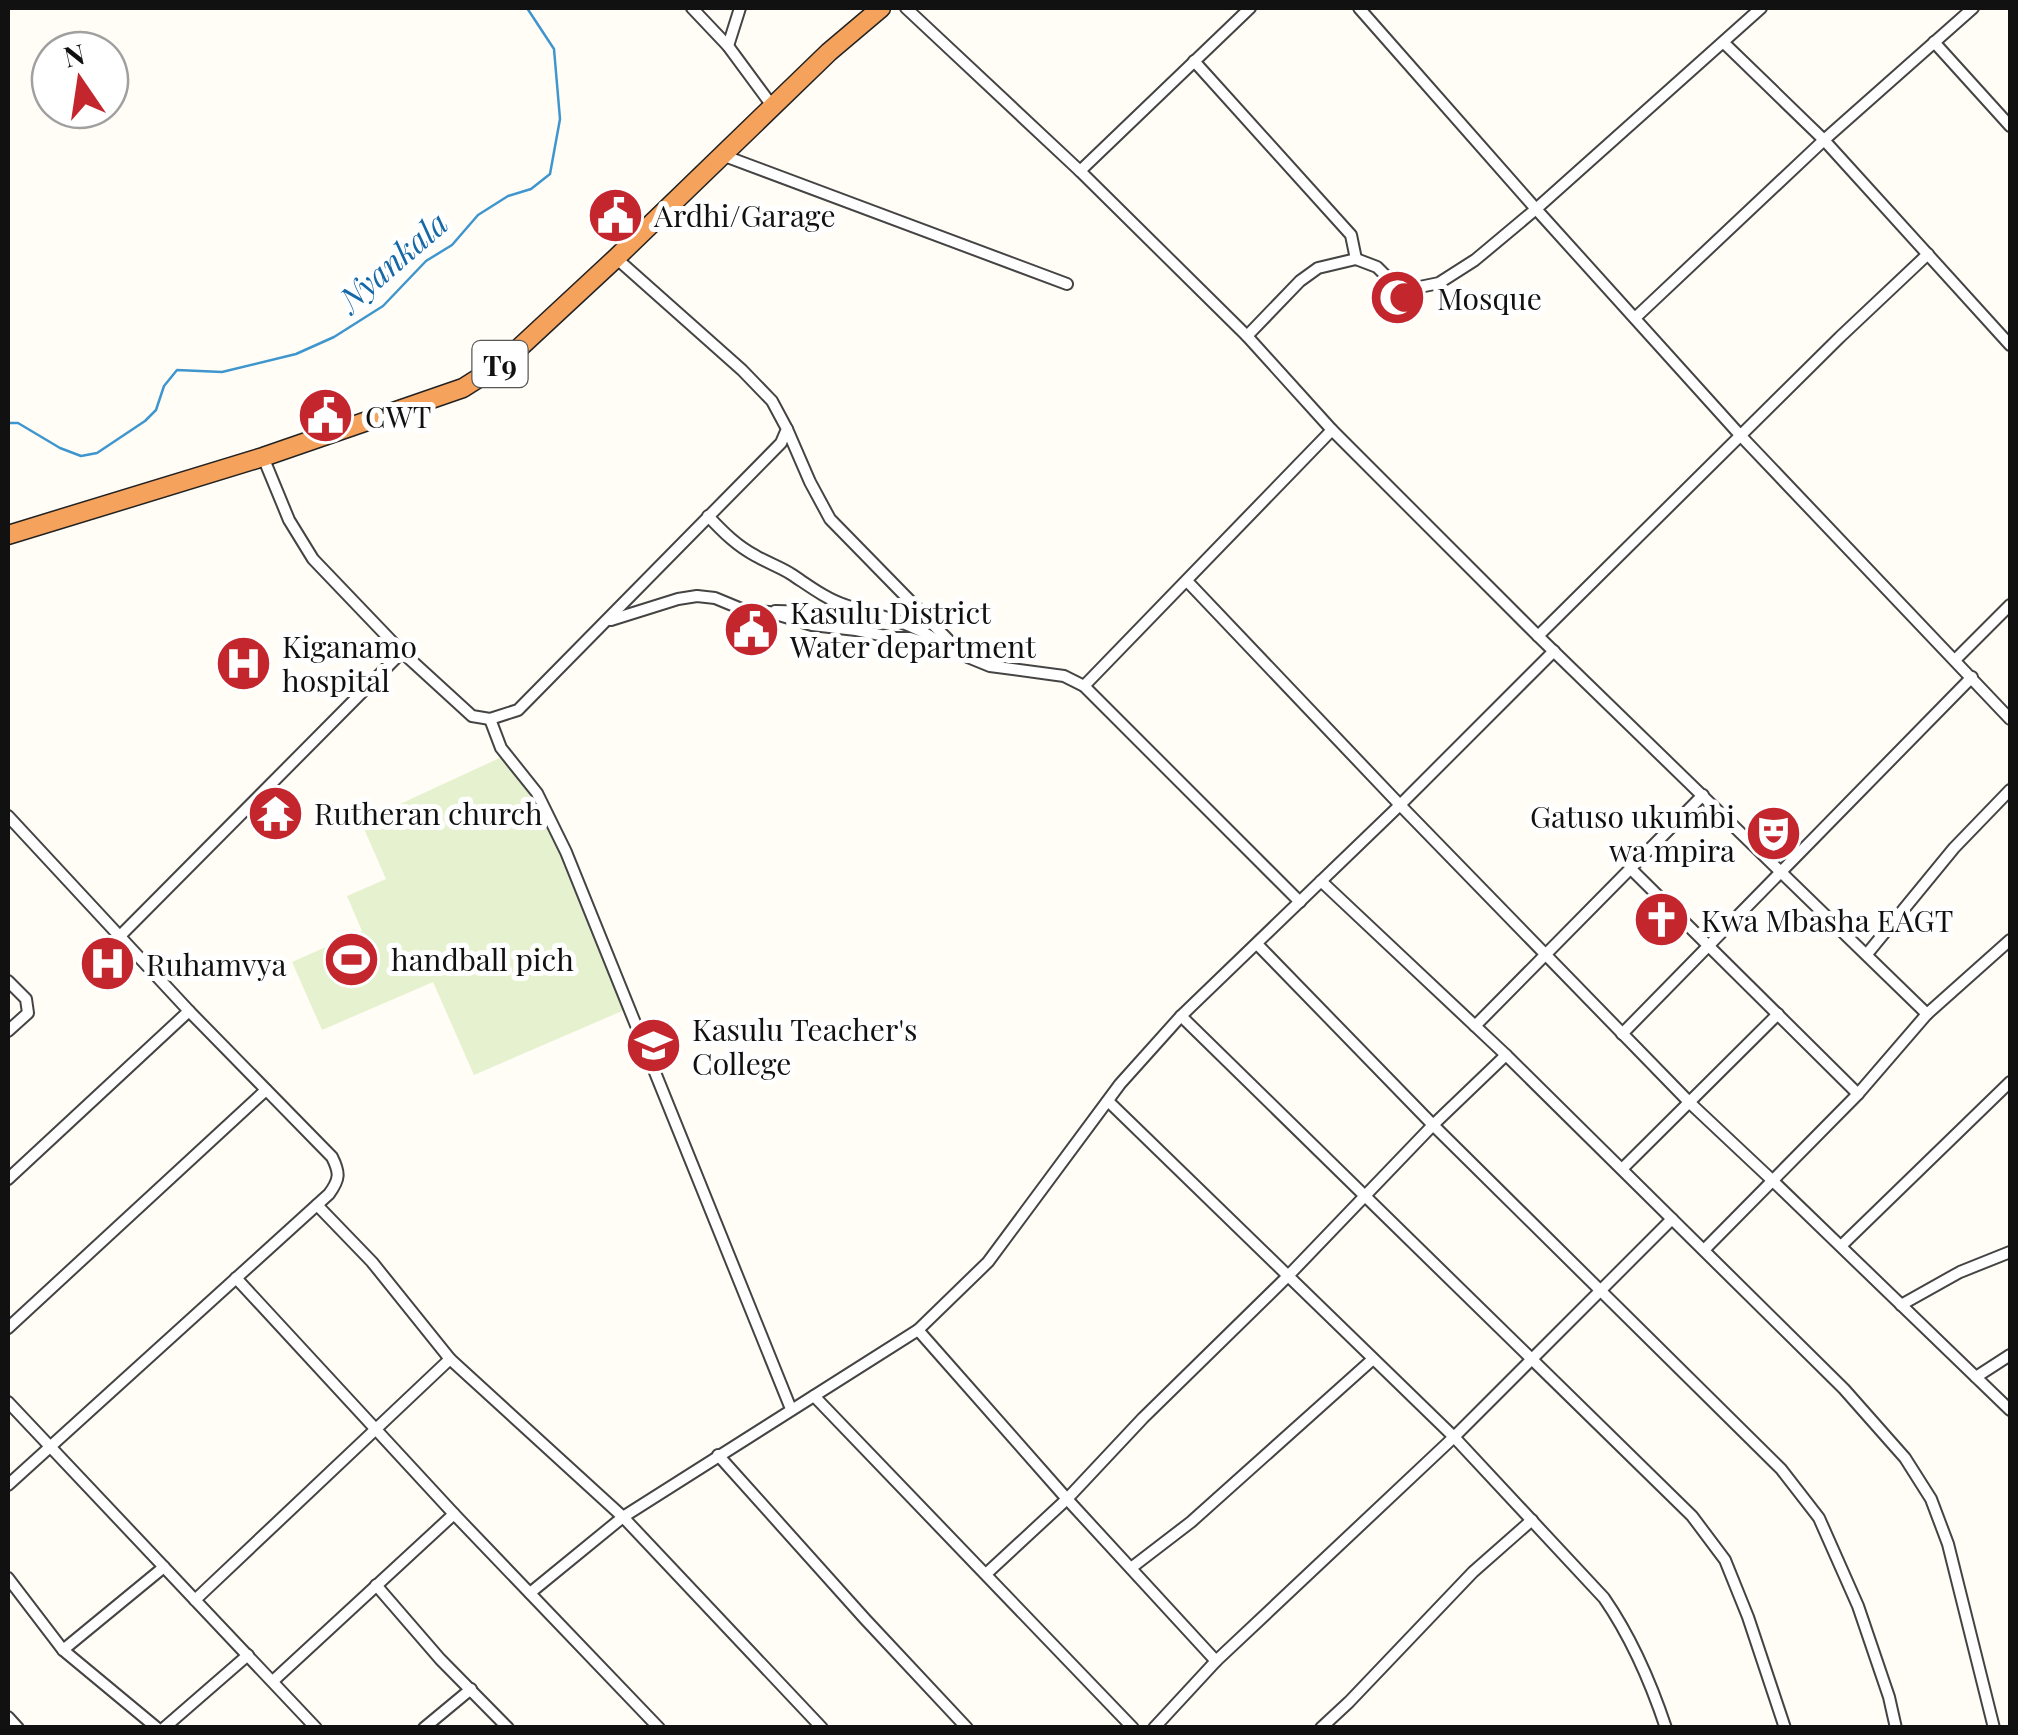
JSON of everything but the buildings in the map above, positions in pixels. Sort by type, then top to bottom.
[{"type":"highway","name":"T9","points":[[8,535],[263,457],[463,388],[504,362],[881,8]]},
{"type":"street","points":[[692,8],[728,46],[773,107]]},
{"type":"street","points":[[728,46],[740,8]]},
{"type":"street","points":[[906,8],[1080,171],[1247,336],[1332,430],[1538,636],[1926,1014]]},
{"type":"street","points":[[1080,171],[1250,8]]},
{"type":"street","points":[[1359,8],[1740,434],[2010,719]]},
{"type":"street","points":[[1247,336],[1318,268],[1356,259],[1377,267],[1394,284],[1410,289],[1439,282],[1475,260],[1761,8]]},
{"type":"street","points":[[1635,318],[1824,140],[1974,8]]},
{"type":"street","points":[[1934,42],[2010,125]]},
{"type":"street","points":[[1724,43],[1824,140],[2010,346]]},
{"type":"street","points":[[1194,61],[1352,235],[1356,259]]},
{"type":"street","points":[[722,156],[1067,284]]},
{"type":"street","points":[[1538,636],[1928,254]]},
{"type":"street","points":[[616,258],[772,400],[830,519],[963,655]]},
{"type":"street","points":[[263,457],[289,520],[313,558],[402,652],[472,716],[490,720],[518,710],[781,443],[787,428]]},
{"type":"street","points":[[1084,686],[1332,430]]},
{"type":"street","points":[[708,516],[728,538],[755,556],[830,598],[906,623],[933,637],[949,651]]},
{"type":"street","points":[[1187,582],[1690,1103],[2010,1410]]},
{"type":"street","points":[[602,625],[619,616],[697,596],[715,598],[744,610],[869,612]]},
{"type":"street","points":[[1956,660],[2010,605]]},
{"type":"street","points":[[769,612],[812,625],[910,638],[990,666],[1064,676],[1084,686],[1300,902]]},
{"type":"street","points":[[530,1593],[623,1517],[918,1330],[988,1262],[1120,1084],[1181,1016],[1554,651]]},
{"type":"street","points":[[120,936],[402,652]]},
{"type":"street","points":[[1622,1034],[1972,677]]},
{"type":"street","points":[[490,720],[500,748],[537,793],[566,852],[790,1410]]},
{"type":"street","points":[[1866,954],[1954,848],[2010,790]]},
{"type":"street","points":[[1476,1026],[1703,795]]},
{"type":"street","points":[[8,816],[189,1011],[332,1157],[339,1172],[338,1182],[316,1206],[8,1485]]},
{"type":"street","points":[[1631,868],[1858,1094]]},
{"type":"street","points":[[1321,881],[1506,1054],[1844,1388],[1905,1458],[1931,1499],[1948,1544],[1994,1728]]},
{"type":"street","points":[[1704,1250],[1858,1094],[1926,1014],[2010,940]]},
{"type":"street","points":[[1256,944],[1781,1469],[1819,1518],[1858,1606],[1896,1728]]},
{"type":"street","points":[[8,980],[26,999],[28,1013],[8,1032]]},
{"type":"street","points":[[8,1179],[189,1011]]},
{"type":"street","points":[[1622,1169],[1778,1014]]},
{"type":"street","points":[[1181,1016],[1692,1516],[1725,1560],[1785,1728]]},
{"type":"street","points":[[986,1574],[1068,1499],[1143,1418],[1506,1054]]},
{"type":"street","points":[[1841,1246],[2010,1082]]},
{"type":"street","points":[[8,1328],[266,1090]]},
{"type":"street","points":[[1108,1101],[1454,1437],[1604,1598],[1620,1621],[1666,1728]]},
{"type":"street","points":[[316,1206],[372,1262],[450,1359],[623,1517],[822,1728]]},
{"type":"street","points":[[1154,1728],[1216,1661],[1454,1437],[1672,1219]]},
{"type":"street","points":[[1901,1305],[1960,1272],[2010,1252]]},
{"type":"street","points":[[236,1278],[659,1728]]},
{"type":"street","points":[[918,1330],[1216,1661]]},
{"type":"street","points":[[1976,1377],[2010,1355]]},
{"type":"street","points":[[1131,1568],[1191,1522],[1373,1358]]},
{"type":"street","points":[[196,1600],[450,1359]]},
{"type":"street","points":[[814,1396],[1133,1728]]},
{"type":"street","points":[[8,1402],[316,1728]]},
{"type":"street","points":[[718,1455],[967,1728]]},
{"type":"street","points":[[272,1682],[454,1514]]},
{"type":"street","points":[[1322,1728],[1473,1572],[1532,1520]]},
{"type":"street","points":[[63,1650],[164,1568]]},
{"type":"street","points":[[8,1578],[63,1650],[161,1728],[248,1656]]},
{"type":"street","points":[[376,1586],[440,1660],[508,1728]]},
{"type":"street","points":[[424,1728],[471,1689]]},
{"type":"street","points":[[636,1728],[648,1716]]},
{"type":"street","points":[[8,1717],[18,1728]]},
{"type":"green space","points":[[506,755],[534,788],[629,1008],[474,1075],[433,982],[322,1030],[292,962],[362,931],[347,896],[386,879],[361,822]]},
{"type":"waterway","name":"Nyankala","points":[[8,423],[18,423],[81,456],[97,453],[156,410],[164,386],[177,370],[222,372],[296,354],[334,337],[383,306],[426,261],[452,245],[478,215],[508,196],[531,189],[550,174],[560,119],[554,49],[527,8]]},
{"type":"place","name":"Ardhi/Garage","points":[[615,215]]},
{"type":"place","name":"Mosque","points":[[1398,298]]},
{"type":"place","name":"CWT","points":[[326,416]]},
{"type":"place","name":"Kasulu District Water department","points":[[751,629]]},
{"type":"place","name":"Kiganamo hospital","points":[[243,663]]},
{"type":"place","name":"Rutheran church","points":[[275,813]]},
{"type":"place","name":"Gatuso ukumbi wa mpira","points":[[1774,833]]},
{"type":"place","name":"Kwa Mbasha EAGT","points":[[1662,920]]},
{"type":"place","name":"handball pich","points":[[352,959]]},
{"type":"place","name":"Ruhamvya","points":[[107,964]]},
{"type":"place","name":"Kasulu Teacher's College","points":[[653,1046]]}]
